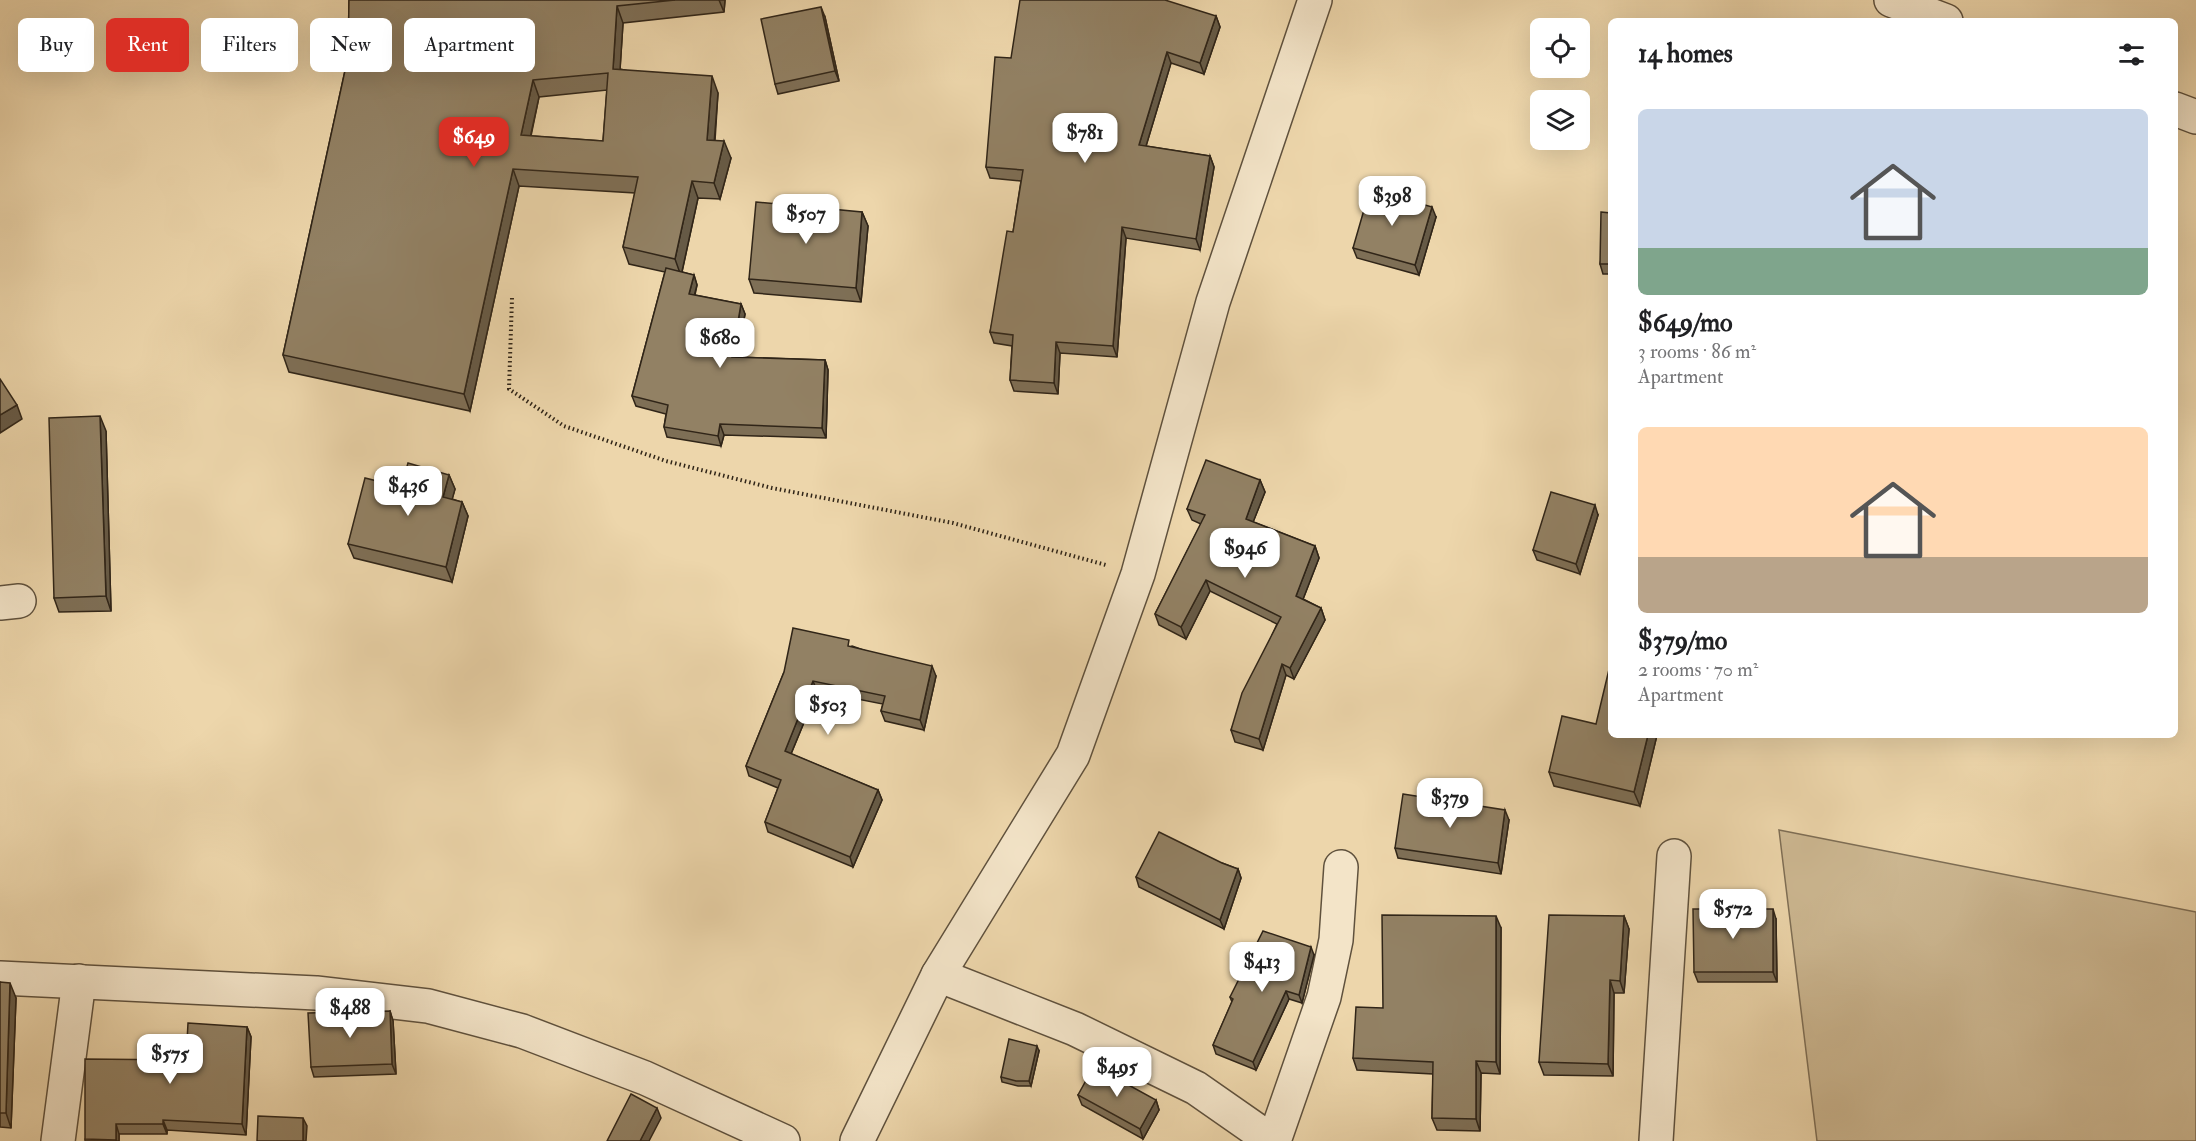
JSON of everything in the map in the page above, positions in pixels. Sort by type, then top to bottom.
[{"type":"street","points":[[857,1141],[938,975],[1073,754],[1138,574],[1213,302],[1315,0]]},
{"type":"street","points":[[1891,0],[1938,18]]},
{"type":"street","points":[[2178,110],[2196,117]]},
{"type":"street","points":[[1656,1141],[1674,856]]},
{"type":"street","points":[[938,975],[1074,1029],[1196,1088],[1273,1141],[1324,997],[1336,940],[1341,867]]},
{"type":"street","points":[[0,978],[316,993],[428,1006],[522,1030],[645,1078],[783,1141]]},
{"type":"street","points":[[58,1141],[79,981]]},
{"type":"path","points":[[512,298],[509,388],[564,426],[666,461],[772,488],[953,523],[1138,574]]},
{"type":"shaded area","points":[[1779,830],[2196,912],[2196,1141],[1817,1141]]},
{"type":"building","points":[[349,0],[675,0],[617,6],[613,69],[712,76],[707,140],[724,141],[714,183],[692,181],[675,259],[623,247],[638,177],[513,169],[464,394],[283,355],[345,72],[392,72],[392,18],[349,18]],"holes":[[[608,73],[603,141],[521,135],[533,80]]]},
{"type":"building","points":[[1020,0],[1165,0],[1216,16],[1200,63],[1167,52],[1139,145],[1210,156],[1196,239],[1122,227],[1113,346],[1056,342],[1054,383],[1010,380],[1013,335],[990,332],[1007,231],[1013,232],[1023,170],[986,167],[995,57],[1011,58]]},
{"type":"building","points":[[821,7],[835,71],[775,84],[761,19]]},
{"type":"building","points":[[1370,189],[1432,207],[1415,265],[1353,248]]},
{"type":"building","points":[[756,202],[862,212],[856,288],[749,279]]},
{"type":"building","points":[[1601,212],[1608,213],[1608,264],[1600,264]]},
{"type":"building","points":[[666,268],[694,275],[689,294],[741,304],[732,357],[825,360],[822,428],[720,424],[718,436],[664,427],[668,405],[632,396]]},
{"type":"building","points":[[0,379],[17,405],[0,415]]},
{"type":"building","points":[[100,416],[106,596],[54,598],[49,418]]},
{"type":"building","points":[[1206,460],[1260,480],[1246,519],[1315,546],[1296,596],[1321,608],[1290,668],[1282,664],[1259,739],[1231,730],[1242,693],[1281,617],[1206,580],[1181,627],[1155,614],[1205,515],[1187,509]]},
{"type":"building","points":[[408,463],[449,475],[443,497],[462,502],[446,567],[348,544],[365,478],[401,487]]},
{"type":"building","points":[[1551,492],[1595,505],[1576,564],[1533,550]]},
{"type":"building","points":[[793,628],[849,640],[848,646],[932,666],[920,720],[881,711],[885,696],[813,681],[785,751],[878,790],[850,857],[765,822],[781,780],[746,766],[784,672]]},
{"type":"building","points":[[1608,674],[1608,738],[1647,738],[1634,792],[1549,772],[1562,716],[1596,724]]},
{"type":"building","points":[[1403,794],[1505,810],[1498,863],[1395,848]]},
{"type":"building","points":[[1159,832],[1238,869],[1220,920],[1136,877]]},
{"type":"building","points":[[1693,909],[1773,909],[1773,972],[1694,972]]},
{"type":"building","points":[[1382,915],[1496,916],[1496,1062],[1476,1061],[1476,1119],[1432,1118],[1433,1062],[1353,1058],[1356,1007],[1383,1008]]},
{"type":"building","points":[[1549,915],[1624,916],[1620,981],[1610,980],[1608,1064],[1539,1062]]},
{"type":"building","points":[[1263,931],[1311,947],[1299,995],[1286,991],[1253,1062],[1213,1045],[1233,999],[1230,997]]},
{"type":"building","points":[[0,982],[10,983],[6,1113],[0,1113]]},
{"type":"building","points":[[390,1011],[392,1064],[311,1067],[308,1013]]},
{"type":"building","points":[[188,1023],[247,1027],[242,1124],[163,1120],[163,1124],[116,1124],[116,1140],[85,1139],[85,1059],[186,1060]]},
{"type":"building","points":[[1009,1039],[1037,1046],[1029,1081],[1016,1081],[1001,1077]]},
{"type":"building","points":[[1094,1066],[1156,1100],[1140,1129],[1078,1095]]},
{"type":"building","points":[[631,1094],[657,1108],[640,1141],[607,1141]]},
{"type":"building","points":[[258,1116],[303,1118],[303,1141],[257,1141]]}]
